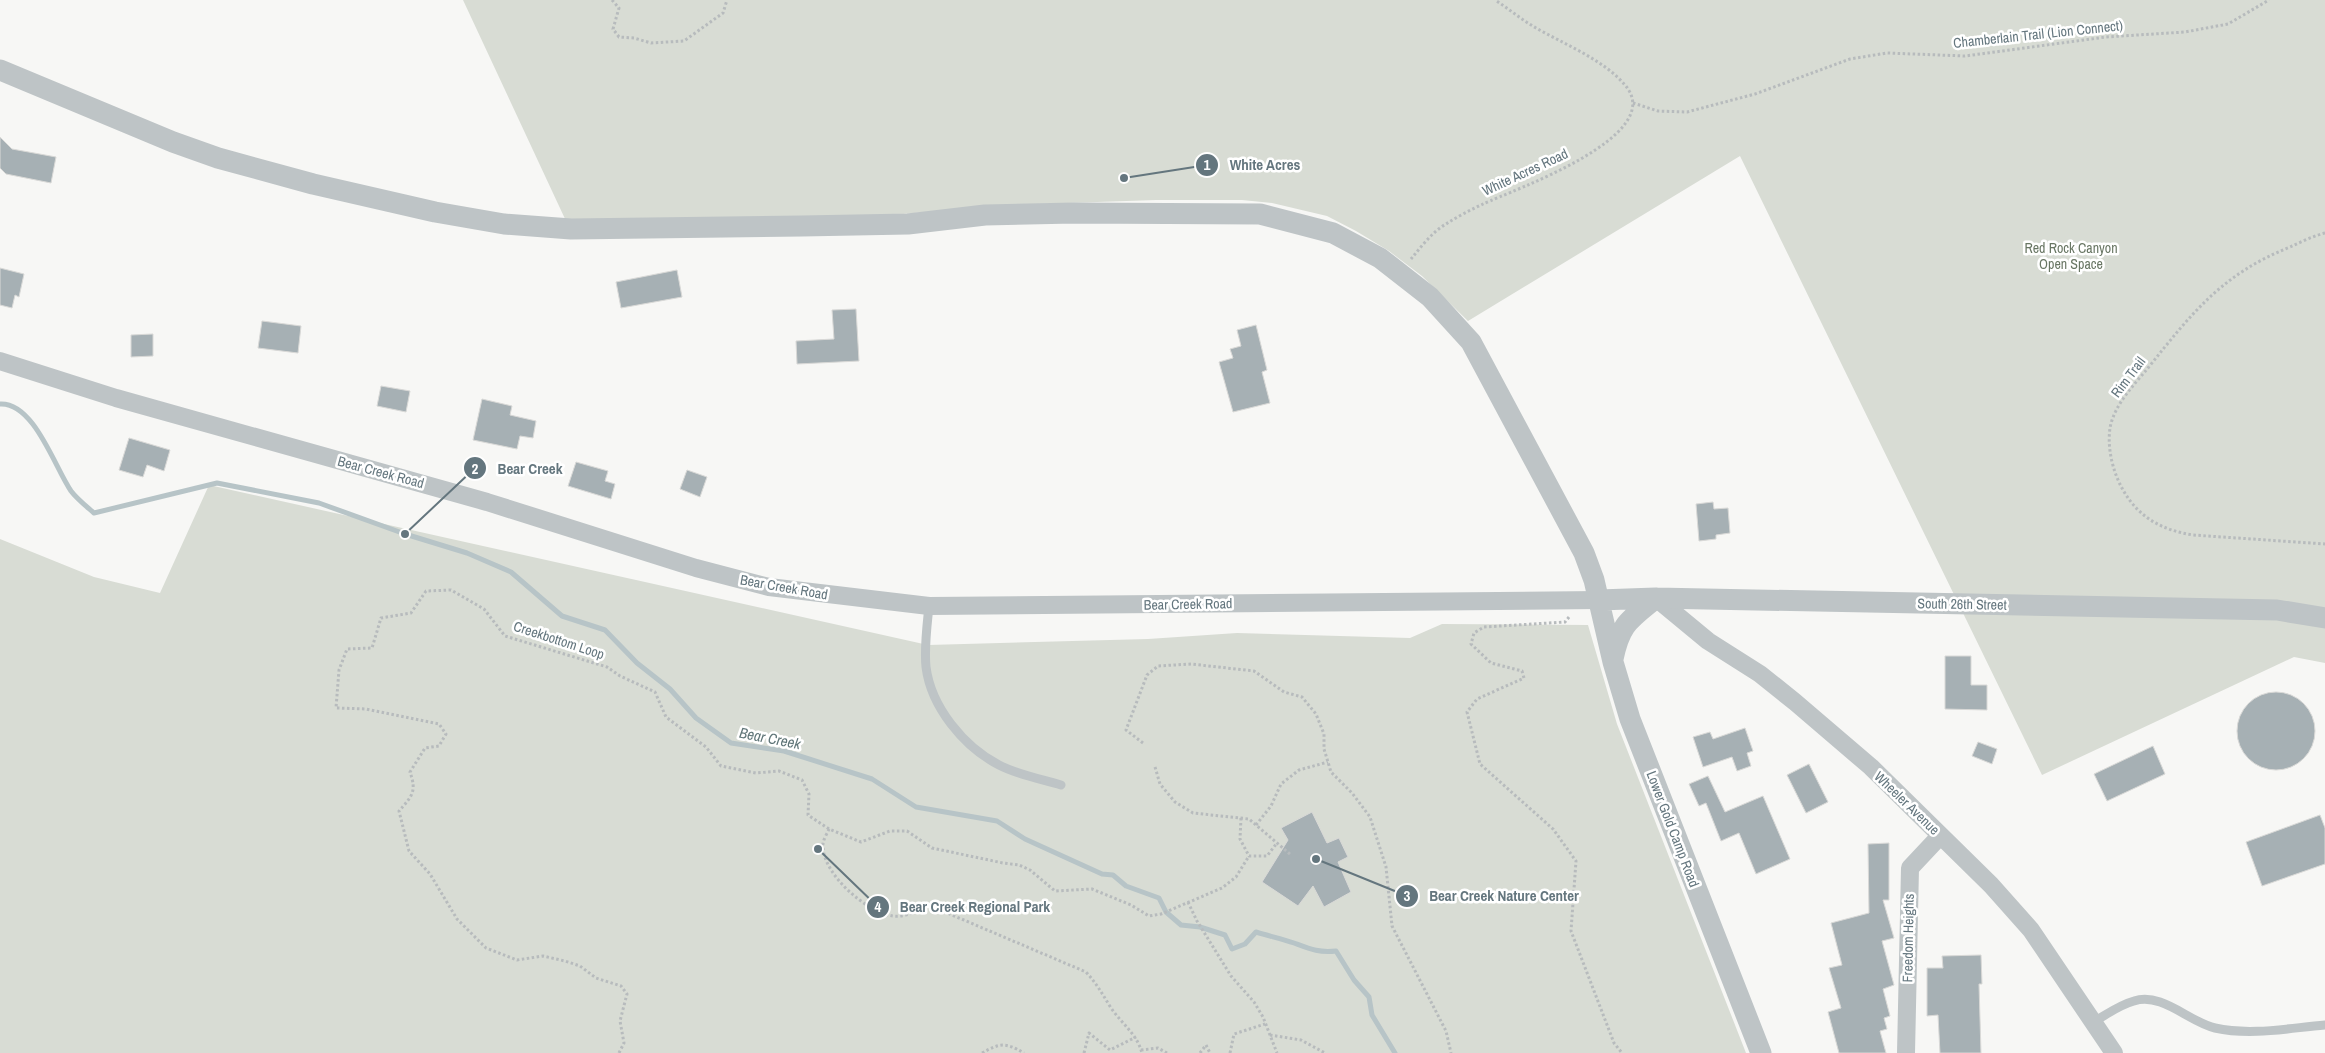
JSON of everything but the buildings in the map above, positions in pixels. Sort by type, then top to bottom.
[{"type":"street","name":"Lower Gold Camp Road","points":[[0,70],[174,142],[218,158],[314,184],[472,220],[571,229],[908,224],[985,215],[1074,213],[1260,214],[1333,233],[1380,258],[1430,297],[1471,342],[1584,553],[1592,600],[1630,719],[1761,1053]]},
{"type":"street","name":"Bear Creek Road","points":[[0,360],[116,398],[487,502],[696,568],[769,587],[929,606],[1592,600]]},
{"type":"street","name":"South 26th Street","points":[[1592,600],[1656,598],[2277,610],[2325,618]]},
{"type":"street","points":[[1613,662],[1618,636],[1631,618],[1656,598]]},
{"type":"street","name":"Wheeler Avenue","points":[[1656,598],[1708,642],[1760,674],[1871,767],[1991,885],[2031,930],[2114,1053]]},
{"type":"street","name":"Freedom Heights","points":[[1906,1053],[1910,868],[1940,836]]},
{"type":"lane","points":[[929,606],[926,668],[932,690],[941,709],[954,727],[985,756],[1000,765],[1061,785]]},
{"type":"lane","points":[[2093,1022],[2136,1000],[2150,1000],[2166,1005],[2190,1019],[2215,1028],[2251,1032],[2325,1025]]},
{"type":"path","points":[[612,0],[620,8],[613,29],[619,37],[634,38],[652,43],[684,41],[723,13],[727,0]]},
{"type":"path","points":[[1495,0],[1533,26],[1613,72],[1627,86],[1633,103]]},
{"type":"path","name":"Chamberlain Trail (Lion Connect)","points":[[1633,103],[1658,111],[1687,112],[1755,94],[1850,59],[1887,53],[1965,56],[2106,37],[2185,32],[2228,24],[2269,0]]},
{"type":"path","name":"White Acres Road","points":[[1400,273],[1421,247],[1444,225],[1482,204],[1545,179],[1588,154],[1614,136],[1630,119],[1633,103]]},
{"type":"path","name":"Rim Trail","points":[[2325,233],[2254,262],[2218,288],[2179,330],[2125,396],[2110,427],[2109,445],[2111,460],[2129,501],[2155,525],[2174,532],[2193,535],[2325,544]]},
{"type":"path","name":"Creekbottom Loop","points":[[619,1053],[624,1043],[620,1021],[627,994],[621,986],[596,978],[580,966],[564,961],[543,956],[517,960],[486,948],[458,919],[430,874],[409,851],[399,811],[411,797],[414,785],[410,772],[425,748],[438,746],[446,734],[439,724],[366,709],[336,708],[339,670],[347,649],[372,648],[381,618],[411,613],[426,591],[451,590],[484,609],[505,636],[607,667],[620,676],[655,692],[666,716],[706,747],[721,766],[756,773],[779,771],[802,780],[809,794],[808,815],[829,829],[861,842],[890,831],[907,831],[932,848],[1003,864],[1019,865],[1030,870],[1055,891],[1092,888],[1131,905],[1149,916],[1161,914],[1188,902]]},
{"type":"path","points":[[1592,600],[1565,622],[1484,627],[1474,633],[1471,644],[1490,663],[1522,671],[1524,678],[1477,699],[1467,712],[1480,764],[1553,829],[1576,861],[1571,931],[1614,1042],[1622,1053]]},
{"type":"path","points":[[1143,743],[1126,730],[1147,675],[1158,666],[1191,664],[1254,671],[1284,692],[1302,697],[1316,714],[1324,734],[1324,749],[1331,772],[1352,793],[1370,817],[1386,867],[1392,926],[1446,1031],[1451,1053]]},
{"type":"path","points":[[1256,825],[1271,806],[1281,784],[1299,770],[1328,762]]},
{"type":"path","points":[[1155,767],[1160,784],[1167,794],[1193,814],[1249,819],[1290,855]]},
{"type":"path","points":[[1241,818],[1240,839],[1250,856]]},
{"type":"path","points":[[829,829],[822,845],[827,864],[848,891],[872,908],[891,916],[904,916],[930,908],[945,912],[1086,972],[1099,986],[1111,1008],[1136,1037],[1142,1051],[1158,1048],[1167,1053]]},
{"type":"path","points":[[1250,856],[1267,856],[1277,843]]},
{"type":"path","points":[[1250,856],[1236,877],[1222,888],[1188,902],[1231,976],[1254,1002],[1277,1053]]},
{"type":"path","points":[[1230,1053],[1234,1034],[1265,1024]]},
{"type":"path","points":[[1084,1053],[1089,1033],[1110,1050],[1136,1037]]},
{"type":"path","points":[[1270,1035],[1301,1040],[1325,1053]]},
{"type":"path","points":[[982,1053],[998,1044],[1012,1046],[1024,1053]]},
{"type":"path","points":[[1200,1053],[1206,1045],[1210,1053]]},
{"type":"green space","name":"Red Rock Canyon Open Space","points":[[463,0],[2325,0],[2325,663],[2294,657],[2042,775],[1740,156],[1468,321],[1422,276],[1389,251],[1356,231],[1327,216],[1272,203],[1242,200],[1156,200],[1005,205],[892,215],[566,221]]},
{"type":"green space","points":[[209,485],[928,645],[1148,639],[1237,633],[1410,638],[1442,624],[1588,625],[1617,724],[1746,1053],[0,1053],[0,539],[94,577],[160,593]]},
{"type":"waterway","name":"Bear Creek","points":[[0,404],[12,406],[33,425],[71,491],[94,513],[217,483],[319,503],[405,534],[467,553],[511,572],[562,616],[605,630],[637,663],[670,689],[696,718],[731,743],[784,751],[872,779],[916,807],[997,821],[1025,839],[1102,874],[1113,875],[1126,886],[1159,898],[1166,912],[1181,925],[1200,927],[1225,935],[1232,949],[1245,944],[1256,932],[1315,950],[1336,951],[1354,980],[1369,997],[1372,1015],[1395,1053]]},
{"type":"place","name":"White Acres","points":[[1124,178]]},
{"type":"place","name":"Bear Creek","points":[[405,534]]},
{"type":"place","name":"Bear Creek Regional Park","points":[[818,849]]},
{"type":"place","name":"Bear Creek Nature Center","points":[[1316,859]]}]
